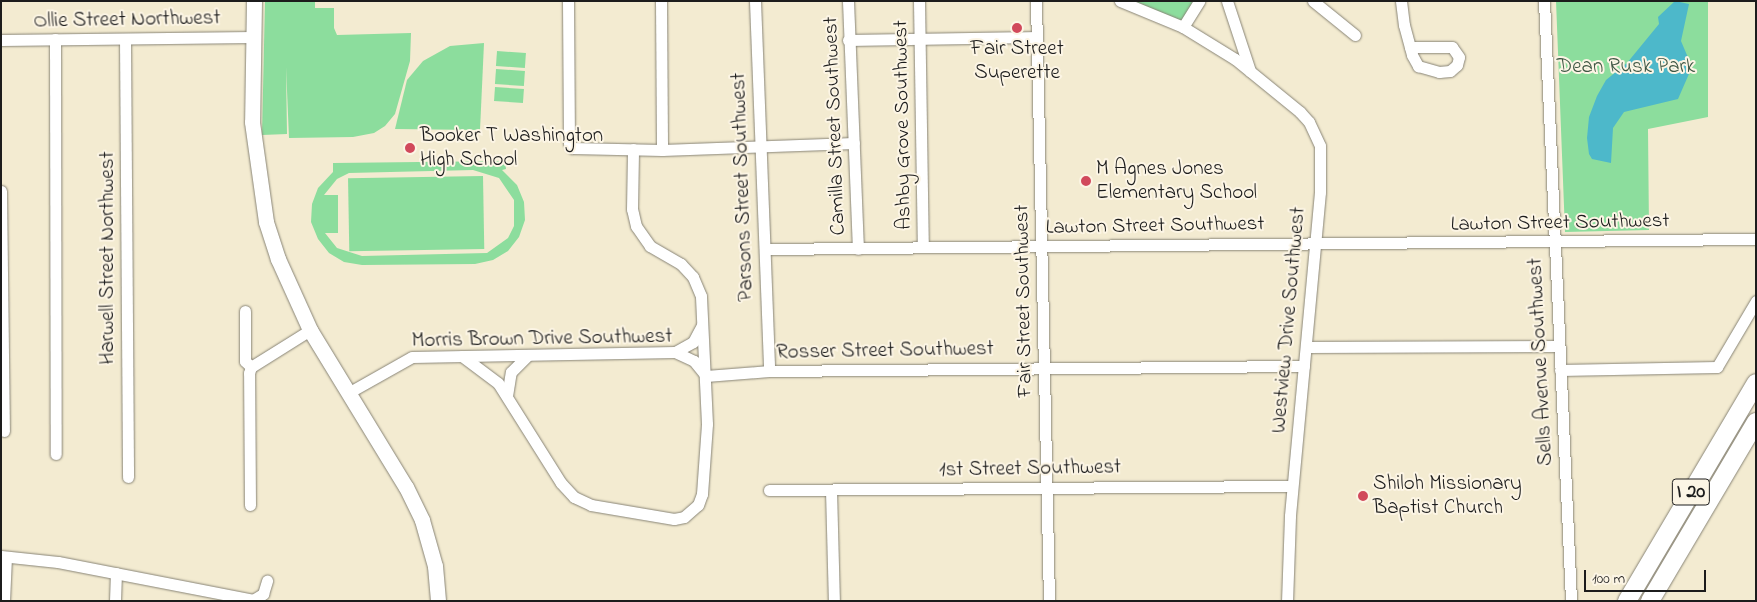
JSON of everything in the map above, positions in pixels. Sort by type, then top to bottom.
[{"type":"highway","name":"I 20","points":[[1627,601],[1756,383]]},
{"type":"highway","name":"I 20","points":[[1650,601],[1756,422]]},
{"type":"main road","points":[[254,1],[252,122],[259,192],[278,259],[310,330],[406,487],[422,520],[435,566],[438,601]]},
{"type":"street","points":[[568,1],[569,143],[576,149],[662,150],[854,142]]},
{"type":"street","points":[[661,1],[662,150]]},
{"type":"street","name":"Parsons Street Southwest","points":[[755,1],[769,371]]},
{"type":"street","name":"Camilla Street Southwest","points":[[848,1],[848,40],[858,248]]},
{"type":"street","name":"Ashby Grove Southwest","points":[[919,1],[923,247]]},
{"type":"street","name":"Fair Street Southwest","points":[[1036,1],[1049,601]]},
{"type":"street","name":"Westview Drive Southwest","points":[[1120,1],[1183,27],[1250,72],[1300,112],[1316,133],[1321,161],[1316,244],[1292,486],[1286,601]]},
{"type":"street","points":[[1183,27],[1199,1]]},
{"type":"street","points":[[1227,1],[1250,72]]},
{"type":"street","points":[[1313,1],[1355,34]]},
{"type":"street","points":[[1401,1],[1410,47]]},
{"type":"street","name":"Sells Avenue Southwest","points":[[1544,1],[1571,601]]},
{"type":"street","points":[[848,40],[1037,37]]},
{"type":"street","name":"Ollie Street Northwest","points":[[1,40],[253,38]]},
{"type":"street","points":[[55,39],[56,454]]},
{"type":"street","name":"Harwell Street Northwest","points":[[125,39],[128,477]]},
{"type":"street","points":[[462,356],[488,373],[507,396],[561,483],[574,497],[591,505],[674,520],[692,512],[702,494],[706,376],[701,296],[693,277],[681,264],[650,246],[636,226],[632,209],[633,150]]},
{"type":"street","points":[[1,191],[4,431]]},
{"type":"street","name":"Lawton Street Southwest","points":[[765,249],[1756,240]]},
{"type":"street","points":[[1560,370],[1717,367],[1756,301]]},
{"type":"street","points":[[244,311],[245,361],[251,367],[250,505]]},
{"type":"street","points":[[675,352],[693,342],[703,324]]},
{"type":"street","points":[[251,367],[310,330]]},
{"type":"street","points":[[1306,347],[1559,346]]},
{"type":"street","name":"Morris Brown Drive Southwest","points":[[348,393],[405,358],[675,352],[694,362],[706,376]]},
{"type":"street","points":[[507,396],[511,372],[528,355]]},
{"type":"street","name":"Rosser Street Southwest","points":[[706,376],[769,371],[1304,366]]},
{"type":"street","name":"1st Street Southwest","points":[[769,490],[1292,486]]},
{"type":"street","points":[[831,490],[834,601]]},
{"type":"street","points":[[4,601],[4,557],[58,562],[226,598],[242,597],[253,600],[263,594],[267,581]]},
{"type":"street","points":[[115,601],[116,573]]},
{"type":"green space","points":[[265,1],[315,1],[315,8],[334,8],[334,28],[337,35],[411,33],[410,61],[395,114],[385,126],[374,133],[353,137],[289,138],[286,67],[287,134],[262,135]]},
{"type":"green space","points":[[1124,1],[1203,1],[1188,25]]},
{"type":"green space","name":"Dean Rusk Park","points":[[1556,1],[1708,1],[1708,117],[1648,129],[1649,230],[1565,232]]},
{"type":"green space","points":[[484,43],[480,130],[395,129],[407,80],[423,61],[450,46]]},
{"type":"green space","points":[[497,51],[526,53],[525,68],[496,66]]},
{"type":"green space","points":[[496,69],[525,71],[524,86],[495,84]]},
{"type":"green space","points":[[495,87],[524,89],[523,103],[494,101]]},
{"type":"green space","points":[[505,161],[506,169],[502,170],[517,185],[524,202],[525,220],[519,237],[508,251],[493,260],[475,264],[362,265],[344,262],[329,253],[318,239],[311,222],[312,204],[318,188],[333,172],[333,163]],"holes":[[[473,170],[499,178],[514,200],[514,226],[508,238],[487,253],[362,256],[337,248],[325,233],[338,233],[338,195],[324,195],[337,179],[349,173]]]},
{"type":"green space","points":[[483,176],[484,249],[349,251],[348,178]]},
{"type":"water","points":[[1675,1],[1689,4],[1681,41],[1692,67],[1678,99],[1624,112],[1613,128],[1611,163],[1592,159],[1589,154],[1587,138],[1589,117],[1597,96],[1606,80],[1627,63],[1659,24],[1658,17]]},
{"type":"place","name":"Fair Street Superette","points":[[1017,28]]},
{"type":"place","name":"Booker T Washington High School","points":[[410,148]]},
{"type":"place","name":"M Agnes Jones Elementary School","points":[[1086,181]]},
{"type":"place","name":"Shiloh Missionary Baptist Church","points":[[1363,496]]}]
